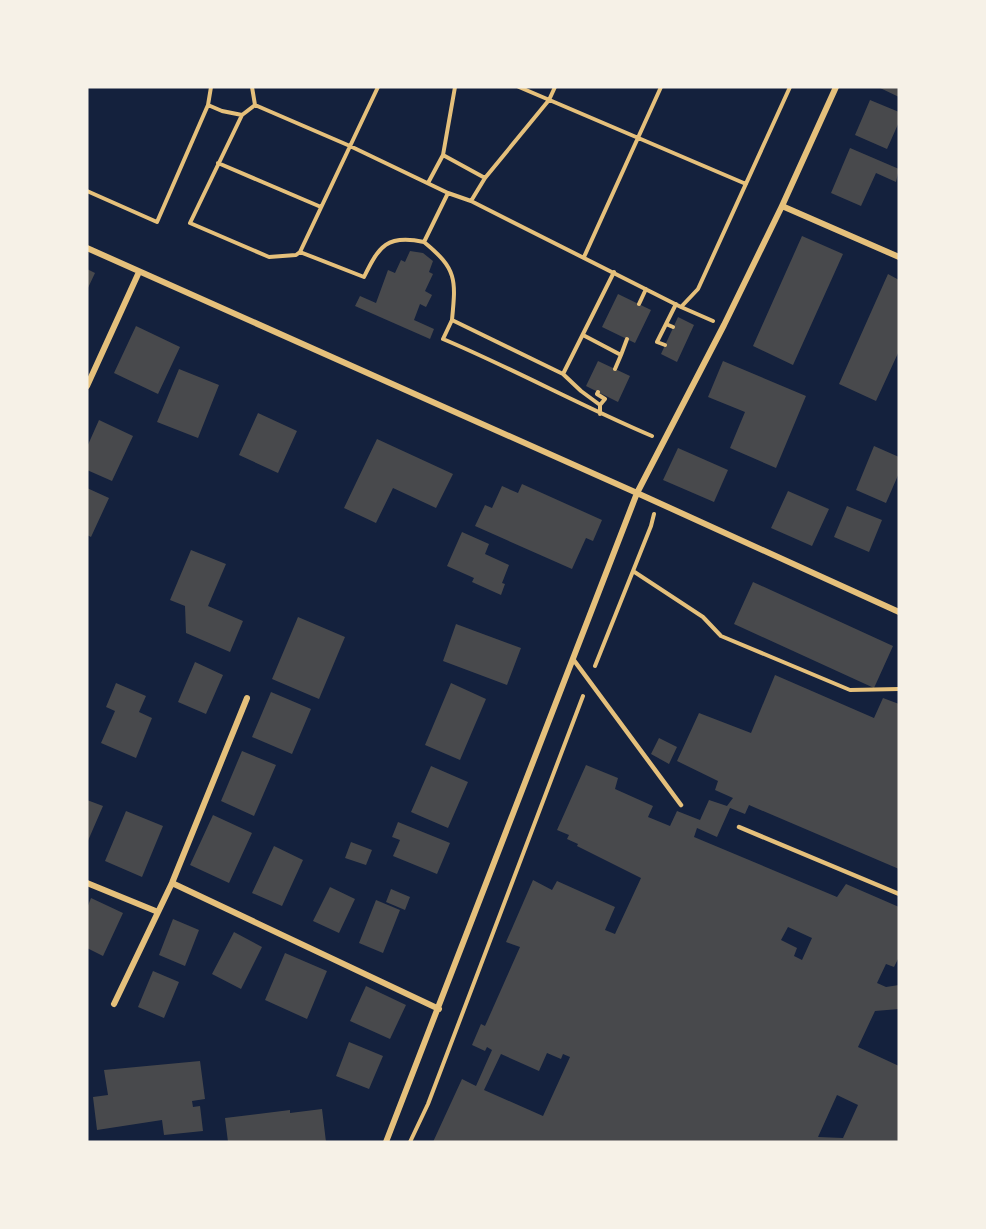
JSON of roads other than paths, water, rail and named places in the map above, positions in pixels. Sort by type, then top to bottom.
[{"type":"street","points":[[386,1142],[637,493],[724,325],[782,206],[836,87]]},
{"type":"street","points":[[782,206],[899,257]]},
{"type":"street","points":[[87,248],[899,612]]},
{"type":"street","points":[[87,386],[139,272]]},
{"type":"street","points":[[114,1004],[172,883],[247,698]]},
{"type":"street","points":[[87,883],[158,912]]},
{"type":"street","points":[[172,883],[439,1009]]},
{"type":"lane","points":[[573,659],[681,805]]},
{"type":"lane","points":[[739,827],[899,894]]}]
